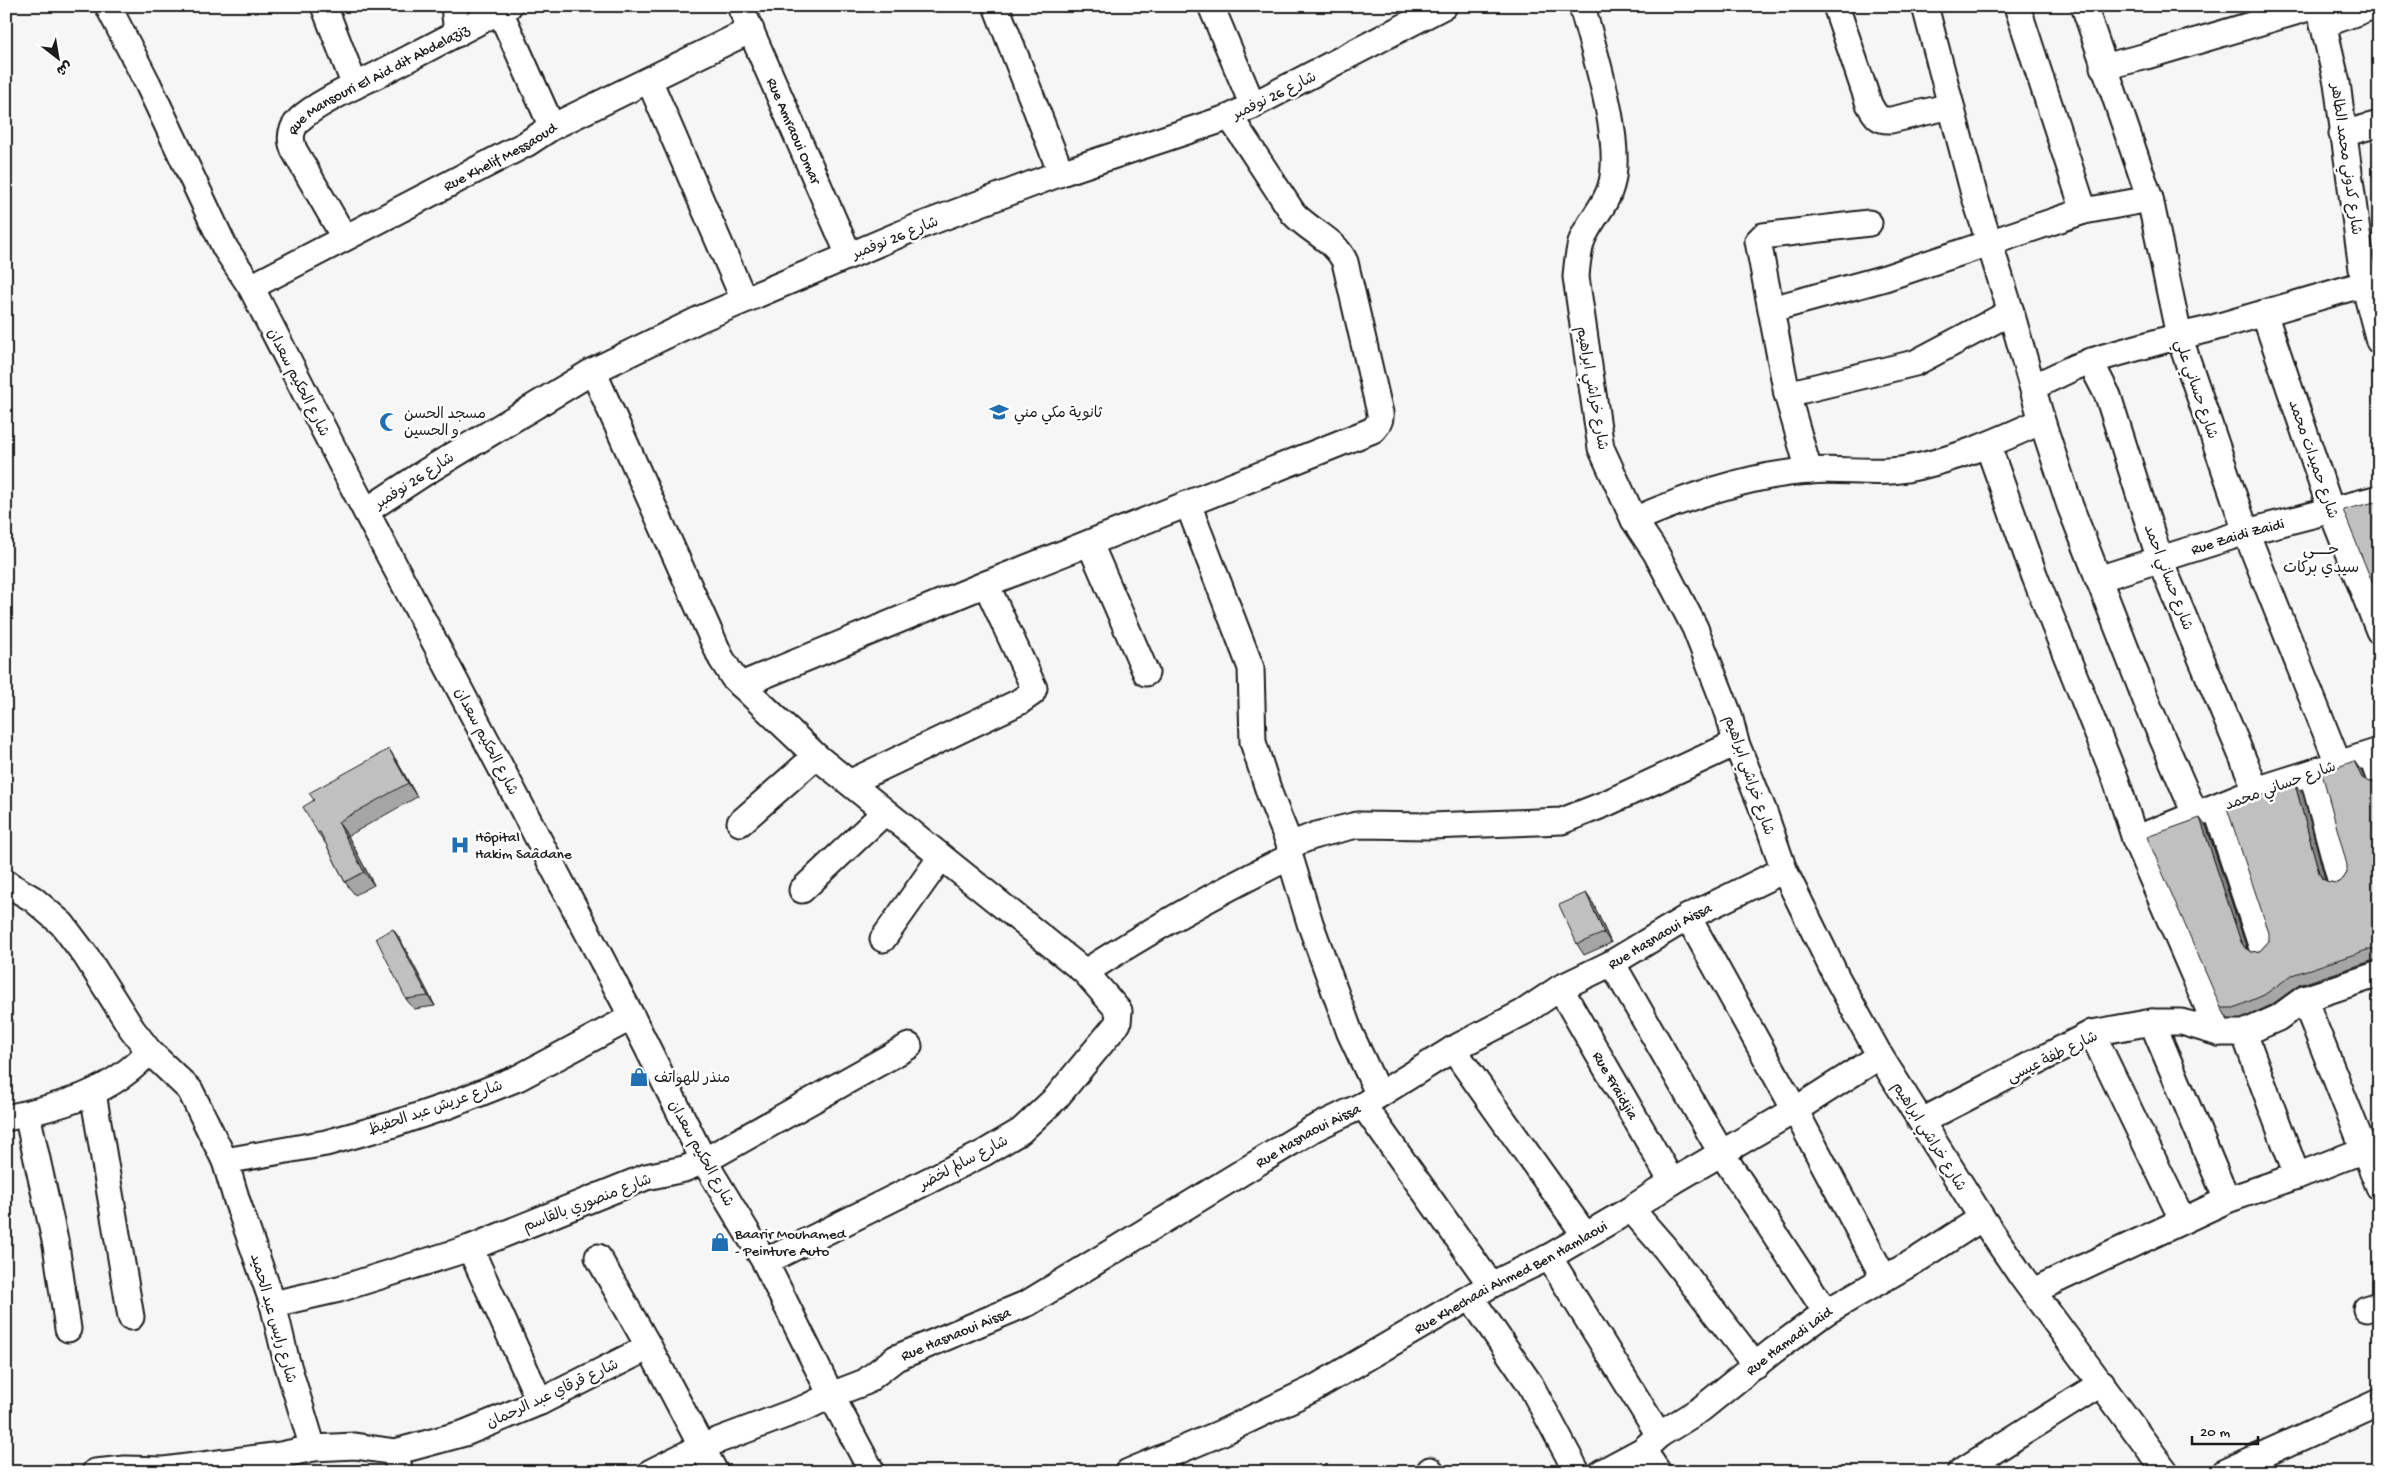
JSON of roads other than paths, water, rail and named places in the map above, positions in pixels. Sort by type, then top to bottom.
[{"type":"street","name":"شارع الحكيم سعدان","points":[[108,6],[148,84],[225,248],[251,287],[366,511],[632,1017],[704,1162],[765,1262],[831,1395],[872,1472]]},
{"type":"street","points":[[324,6],[355,86]]},
{"type":"street","points":[[454,6],[457,34]]},
{"type":"street","name":"Rue Amraoui Omar","points":[[740,6],[849,255]]},
{"type":"street","points":[[996,6],[1061,174]]},
{"type":"street","points":[[1211,6],[1254,106]]},
{"type":"street","name":"شارع 26 نوفمبر","points":[[366,511],[424,473],[593,371],[744,300],[917,227],[1061,174],[1230,117],[1444,6]]},
{"type":"street","name":"شارع خراشي ابراهيم","points":[[1582,6],[1610,112],[1614,168],[1606,200],[1583,238],[1577,261],[1576,277],[1578,304],[1601,448],[1634,520],[1656,553],[1695,628],[1730,715],[1736,743],[1764,812],[1784,870],[1837,978],[1880,1056],[1982,1218],[2033,1291],[2102,1382],[2166,1472]]},
{"type":"street","points":[[1836,6],[1869,104],[1876,117],[1884,121],[1892,120],[1951,106]]},
{"type":"street","points":[[1925,6],[1951,106],[2042,421],[2083,543],[2147,703],[2206,812],[2262,948]]},
{"type":"street","points":[[2017,6],[2084,211]]},
{"type":"street","name":"شارع حساني علي","points":[[2084,6],[2103,67],[2150,199],[2178,336],[2246,532],[2338,764]]},
{"type":"street","points":[[2103,67],[2319,13],[2374,6]]},
{"type":"street","points":[[505,9],[552,127]]},
{"type":"street","name":"Rue Mansouri El Aid dit Abdelaziz","points":[[344,237],[294,150],[291,134],[301,118],[355,86],[505,9]]},
{"type":"street","name":"شارع كدوني محمد الطاهر","points":[[2319,13],[2337,83],[2342,134],[2370,257],[2364,284],[2379,341]]},
{"type":"street","name":"Rue Khelif Messaoud","points":[[251,287],[526,144],[552,127],[751,30]]},
{"type":"street","points":[[649,80],[744,300]]},
{"type":"street","points":[[741,685],[986,584],[1373,430],[1381,420],[1341,251],[1332,242],[1305,226],[1293,213],[1230,117]]},
{"type":"street","points":[[2342,134],[2379,124]]},
{"type":"street","points":[[1772,309],[1885,278],[2084,211],[2150,199]]},
{"type":"street","points":[[1809,471],[1787,394],[1758,241],[1760,238],[1869,224]]},
{"type":"street","points":[[2033,387],[2090,361],[2206,330],[2364,284]]},
{"type":"street","points":[[1787,394],[1915,363],[2011,312]]},
{"type":"street","name":"شارع حميدات محمد","points":[[2264,313],[2332,510],[2379,631]]},
{"type":"street","name":"شارع حساني احمد","points":[[2090,361],[2108,396],[2160,560],[2256,790]]},
{"type":"street","points":[[593,371],[721,658],[733,677],[816,756],[851,782],[885,812],[1085,972],[1150,931],[1238,882],[1316,835],[1357,825],[1431,826],[1562,821],[1605,804],[1736,743]]},
{"type":"street","points":[[1634,520],[1699,494],[1745,482],[1809,471],[1874,472],[1906,469],[1988,446],[2042,421]]},
{"type":"street","points":[[1988,446],[2034,577],[2116,780],[2136,839],[2219,1033],[2244,1032],[2278,1018],[2304,1000],[2376,981]]},
{"type":"street","name":"Rue Zaidi Zaidi","points":[[2098,579],[2246,532],[2379,498]]},
{"type":"street","points":[[1188,504],[1251,668],[1253,742],[1270,798],[1290,851],[1310,923],[1350,1033],[1371,1100],[1481,1292],[1577,1472]]},
{"type":"street","points":[[1090,544],[1146,673]]},
{"type":"street","points":[[851,782],[1020,702],[1032,693],[1034,688],[986,584]]},
{"type":"street","name":"شارع حساني محمد","points":[[2136,839],[2256,790],[2375,753],[2379,778]]},
{"type":"street","points":[[740,823],[816,756]]},
{"type":"street","points":[[2312,774],[2340,879]]},
{"type":"street","points":[[802,890],[885,812]]},
{"type":"street","points":[[883,939],[941,857]]},
{"type":"street","name":"Rue Hasnaoui Aissa","points":[[651,1472],[703,1446],[807,1407],[831,1395],[865,1382],[896,1358],[1028,1303],[1313,1129],[1371,1100],[1453,1050],[1524,1012],[1560,988],[1612,963],[1688,917],[1784,870]]},
{"type":"street","name":"شارع رايس عبد الحميد","points":[[6,883],[33,899],[62,924],[86,956],[132,1029],[149,1051],[190,1090],[226,1161],[237,1201],[273,1304],[286,1359],[313,1448]]},
{"type":"street","points":[[1688,917],[1795,1110],[1884,1278]]},
{"type":"street","points":[[1612,963],[1722,1154],[1826,1312]]},
{"type":"street","name":"شارع سالم لخضر","points":[[765,1262],[984,1153],[1021,1131],[1056,1098],[1118,1023],[1119,1011],[1085,972]]},
{"type":"street","name":"Rue Fraidjia","points":[[1560,988],[1672,1182]]},
{"type":"street","points":[[2304,1000],[2379,1187]]},
{"type":"street","name":"شارع عريش عبد الحفيظ","points":[[226,1161],[326,1143],[391,1126],[518,1078],[632,1017]]},
{"type":"street","points":[[2152,1022],[2227,1200]]},
{"type":"street","name":"شارع طفة عيسى","points":[[1922,1121],[2092,1033],[2152,1022],[2182,1022],[2219,1033]]},
{"type":"street","points":[[2244,1032],[2297,1176]]},
{"type":"street","points":[[2092,1033],[2182,1219]]},
{"type":"street","name":"شارع منصوري بالقاسم","points":[[273,1304],[339,1289],[470,1248],[646,1177],[684,1169],[704,1162],[909,1046]]},
{"type":"street","points":[[1453,1050],[1585,1235]]},
{"type":"street","points":[[68,1330],[56,1245],[16,1116],[59,1106],[112,1084],[139,1063],[149,1051]]},
{"type":"street","name":"Rue Khechaai Ahmed Ben Hamlaoui","points":[[1128,1472],[1222,1433],[1314,1389],[1481,1292],[1549,1257],[1631,1209],[1672,1182],[1795,1110],[1880,1056]]},
{"type":"street","points":[[93,1093],[131,1317]]},
{"type":"street","points":[[2033,1291],[2135,1244],[2182,1219],[2227,1200],[2364,1150]]},
{"type":"street","points":[[1631,1209],[1665,1248],[1756,1366]]},
{"type":"street","name":"Rue Hamadi Laid","points":[[1602,1472],[1702,1409],[1773,1351],[1826,1312],[1920,1258],[1982,1218]]},
{"type":"street","points":[[470,1248],[540,1402]]},
{"type":"street","points":[[598,1257],[716,1472]]},
{"type":"street","points":[[1549,1257],[1651,1442],[1658,1472]]},
{"type":"street","name":"شارع قرقاي عبد الرحمان","points":[[398,1462],[540,1402],[649,1347]]},
{"type":"street","points":[[1960,1472],[2102,1382]]},
{"type":"street","points":[[2225,1472],[2379,1402]]},
{"type":"street","points":[[95,1472],[125,1469],[164,1471],[281,1455],[313,1448],[355,1446],[398,1462]]},
{"type":"place","name":"ثانوية مكي مني","points":[[999,412]]},
{"type":"place","name":"مسجد الحسن و الحسين","points":[[389,422]]},
{"type":"place","name":"Hôpital Hakim Saâdane","points":[[460,845]]},
{"type":"place","name":"منذر للهواتف","points":[[639,1077]]},
{"type":"place","name":"Baarir Mouhamed - Peinture Auto","points":[[720,1242]]},
{"type":"district","name":"حــــي سيدي بركات","points":[[2321,557]]}]
